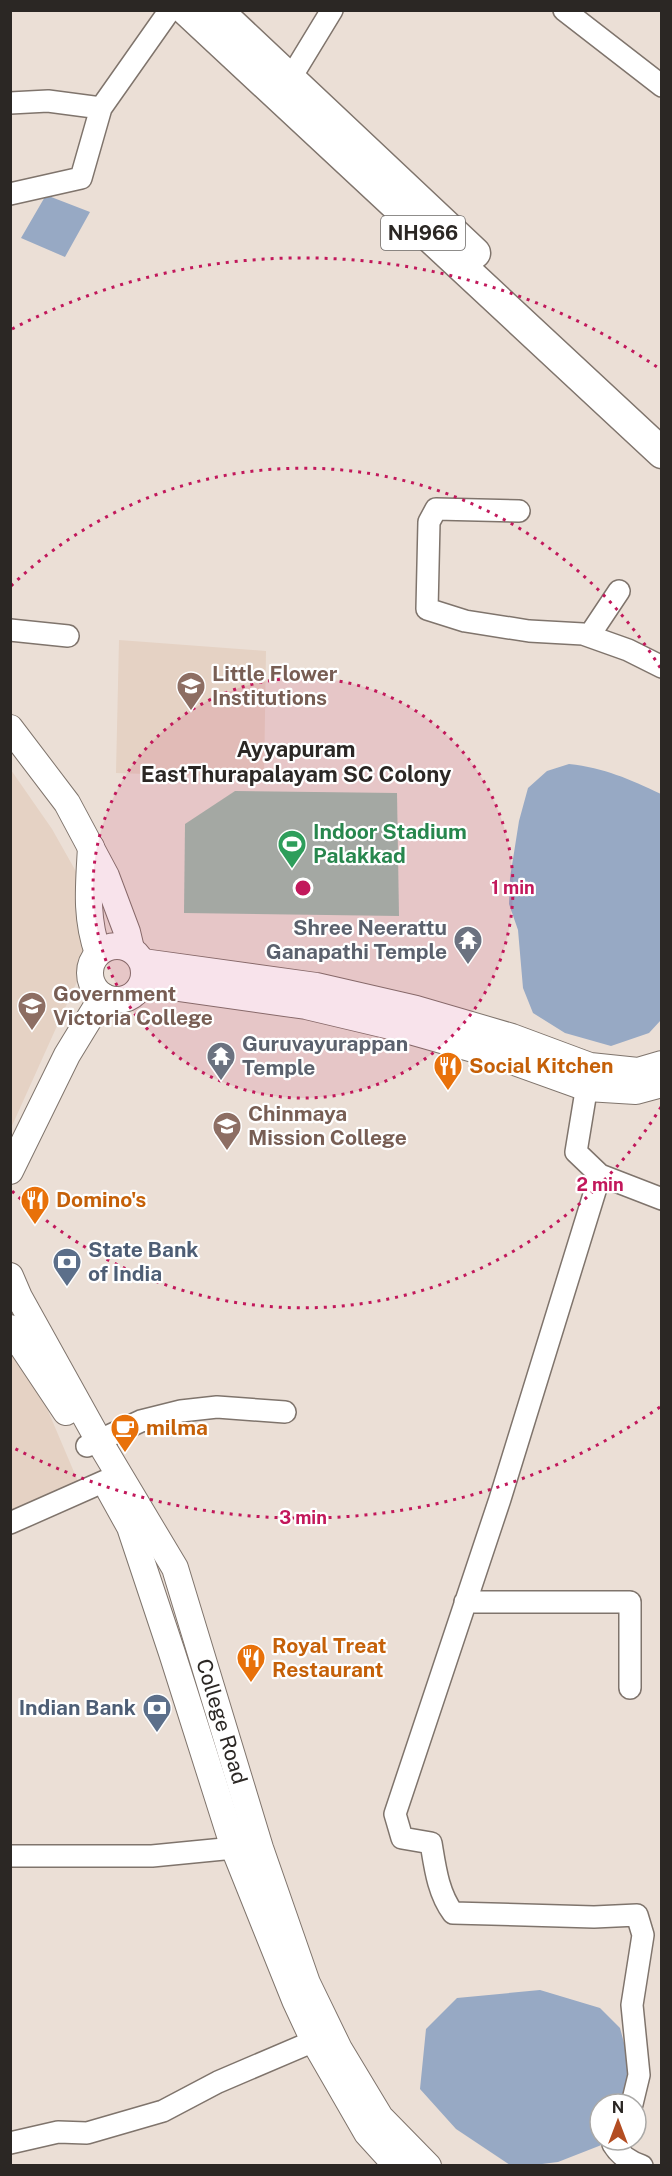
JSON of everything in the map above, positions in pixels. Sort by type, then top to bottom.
[{"type":"highway","name":"NH966","points":[[186,10],[662,453]]},
{"type":"highway","name":"NH966","points":[[217,10],[662,427]]},
{"type":"main road","points":[[10,728],[67,803],[106,876],[139,965],[136,993],[114,1000],[98,991],[90,974],[91,963],[98,953],[108,947],[119,945],[139,965],[316,986],[338,991],[512,1037],[589,1077],[636,1091],[662,1084]]},
{"type":"main road","points":[[91,847],[88,911],[90,932],[98,953]]},
{"type":"main road","points":[[10,1146],[67,1027],[98,991]]},
{"type":"main road","points":[[10,1171],[98,991]]},
{"type":"main road","points":[[589,1077],[638,1071],[662,1064]]},
{"type":"main road","name":"College Road","points":[[10,1276],[93,1443],[105,1481],[130,1527],[234,1848],[295,2000],[314,2041],[367,2133],[397,2166]]},
{"type":"main road","name":"College Road","points":[[10,1328],[93,1443],[175,1568],[260,1848],[307,1983],[339,2049],[380,2117],[428,2166]]},
{"type":"street","points":[[10,195],[81,178],[101,108],[170,10]]},
{"type":"street","points":[[290,79],[332,10]]},
{"type":"street","points":[[564,10],[662,86]]},
{"type":"street","points":[[10,103],[48,102],[101,108]]},
{"type":"street","points":[[519,511],[436,509],[429,522],[427,609],[465,621],[530,631],[583,634],[628,650],[662,667]]},
{"type":"street","points":[[590,636],[619,591]]},
{"type":"street","points":[[10,630],[68,636]]},
{"type":"street","points":[[589,1077],[576,1152],[600,1175],[662,1199]]},
{"type":"street","points":[[600,1175],[500,1499],[395,1814],[402,1838],[431,1843],[436,1876],[453,1913],[594,1917],[637,1915],[643,1935],[632,2005],[639,2074],[635,2092]]},
{"type":"street","points":[[93,1443],[141,1421],[181,1411],[217,1407],[285,1412]]},
{"type":"street","points":[[10,1523],[105,1481]]},
{"type":"street","points":[[465,1602],[630,1602],[630,1688]]},
{"type":"street","points":[[10,1856],[152,1856],[234,1848]]},
{"type":"street","points":[[10,2143],[58,2132],[87,2133],[163,2110],[218,2082],[314,2041]]},
{"type":"street","points":[[618,2152],[642,2166]]},
{"type":"shaded area","name":"Little Flower Institutions","points":[[119,640],[266,651],[264,778],[116,773]]},
{"type":"shaded area","name":"Government Victoria College","points":[[11,770],[52,829],[87,891],[98,935],[11,1128]]},
{"type":"shaded area","points":[[10,1335],[40,1392],[80,1486],[10,1513]]},
{"type":"green space","name":"Indoor Stadium Palakkad","points":[[235,791],[397,793],[399,916],[184,913],[185,824]]},
{"type":"water","points":[[46,195],[90,212],[65,257],[21,238]]},
{"type":"water","points":[[569,764],[594,768],[616,775],[661,794],[661,1020],[649,1033],[611,1046],[565,1033],[533,1013],[523,988],[518,930],[509,904],[510,878],[519,821],[528,788],[547,771]]},
{"type":"water","points":[[540,1990],[600,2008],[620,2028],[631,2069],[625,2092],[588,2092],[588,2150],[558,2162],[510,2165],[456,2129],[420,2089],[426,2029],[457,1998]]},
{"type":"place","name":"Little Flower Institutions","points":[[191,712]]},
{"type":"place","name":"Indoor Stadium Palakkad","points":[[292,870]]},
{"type":"place","name":"Shree Neerattu Ganapathi Temple","points":[[468,966]]},
{"type":"place","name":"Government Victoria College","points":[[32,1032]]},
{"type":"place","name":"Guruvayurappan Temple","points":[[221,1082]]},
{"type":"place","name":"Social Kitchen","points":[[448,1092]]},
{"type":"place","name":"Chinmaya Mission College","points":[[227,1152]]},
{"type":"place","name":"Domino's","points":[[35,1226]]},
{"type":"place","name":"State Bank of India","points":[[67,1288]]},
{"type":"place","name":"milma","points":[[125,1454]]},
{"type":"place","name":"Royal Treat Restaurant","points":[[251,1684]]},
{"type":"place","name":"Indian Bank","points":[[157,1734]]},
{"type":"district","name":"Ayyapuram EastThurapalayam SC Colony","points":[[296,762]]}]
